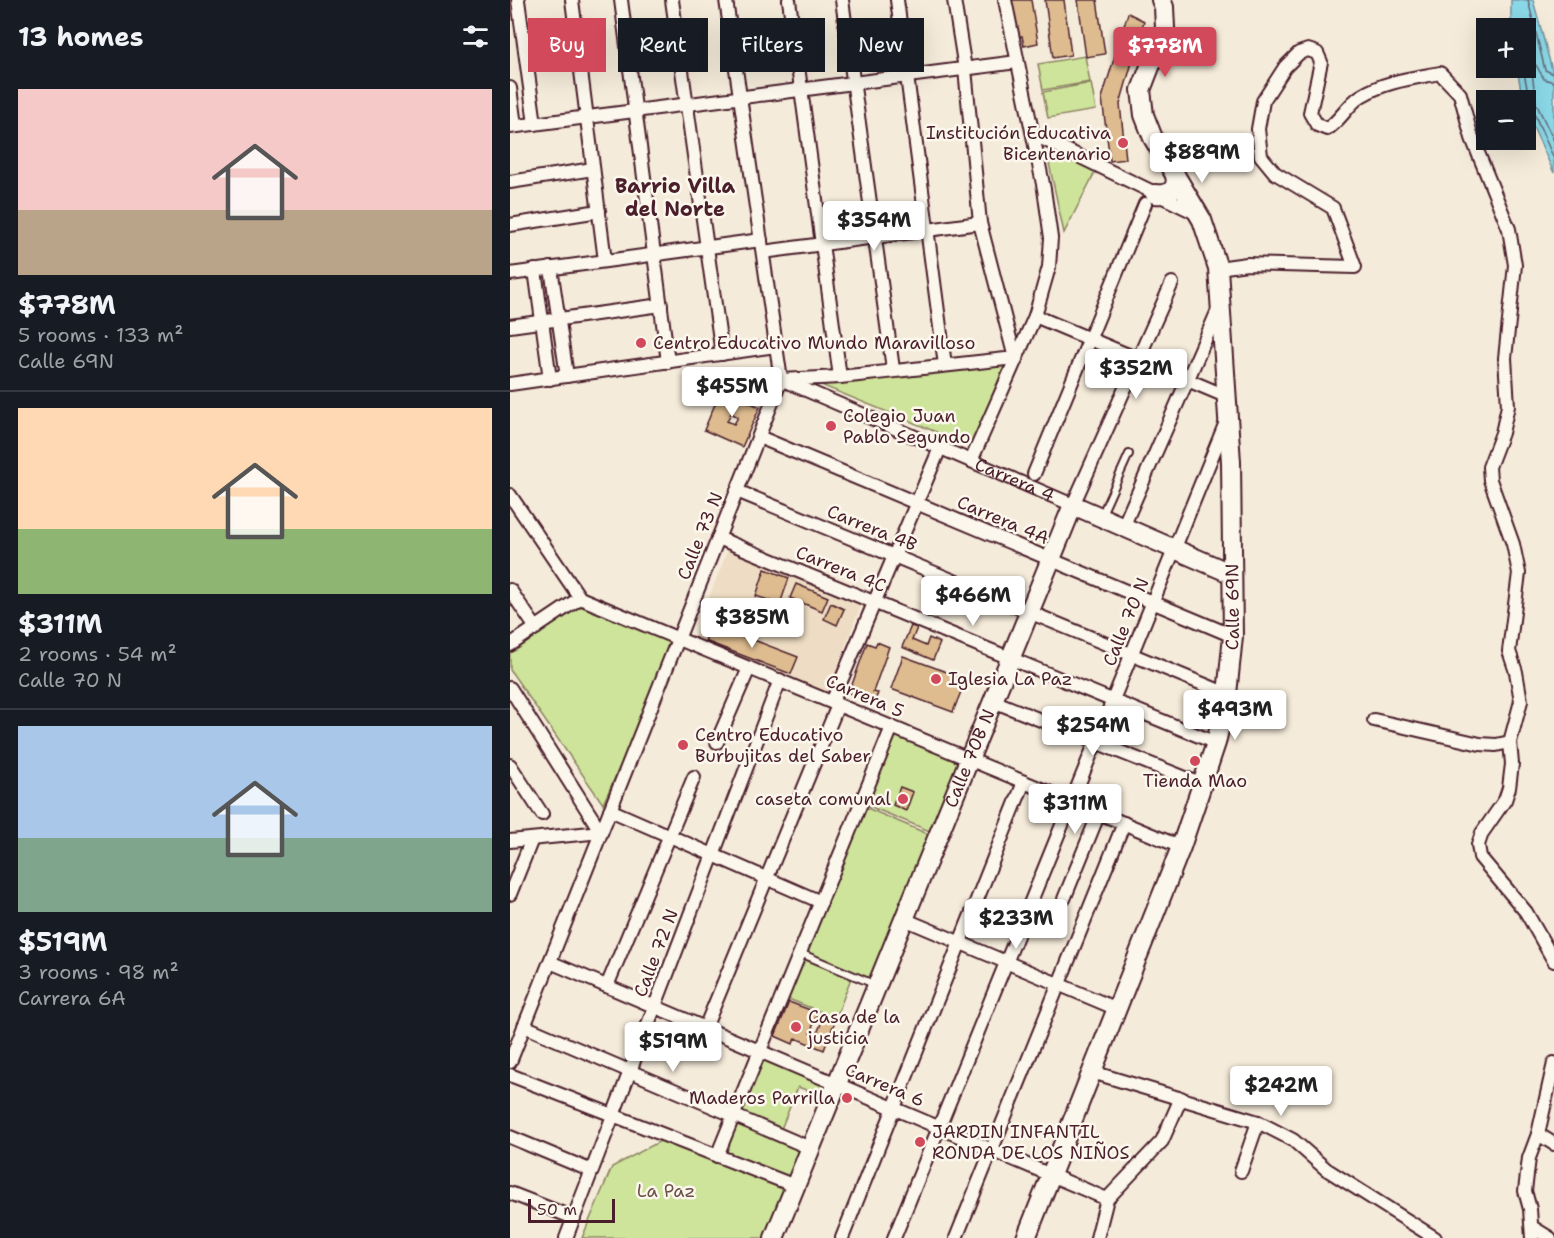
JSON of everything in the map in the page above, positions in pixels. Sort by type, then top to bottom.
[{"type":"street","points":[[518,0],[535,124]]},
{"type":"street","points":[[572,0],[605,261]]},
{"type":"street","points":[[621,0],[668,362]]},
{"type":"street","points":[[672,0],[722,354]]},
{"type":"street","name":"Calle 73 N","points":[[510,1062],[781,380],[726,0]]},
{"type":"street","points":[[789,0],[840,377]]},
{"type":"street","points":[[842,0],[892,369]]},
{"type":"street","points":[[897,0],[945,365]]},
{"type":"street","points":[[954,0],[965,69],[980,223],[1015,358]]},
{"type":"street","points":[[971,461],[1035,316],[1049,267],[1051,238],[1033,134],[1005,0]]},
{"type":"street","name":"Calle 69N","points":[[1026,1238],[1181,847],[1216,743],[1227,694],[1233,636],[1232,574],[1228,397],[1218,268],[1199,214],[1153,138],[1143,115],[1142,90],[1165,28],[1164,7],[1161,0]]},
{"type":"street","points":[[1218,268],[1247,264],[1355,267],[1333,208],[1275,173],[1261,156],[1258,129],[1263,101],[1285,67],[1299,53],[1308,50],[1317,53],[1321,62],[1310,113],[1317,125],[1327,129],[1338,122],[1360,96],[1396,81],[1440,73],[1460,94],[1472,138],[1509,229],[1515,265],[1505,358],[1508,406],[1502,433],[1489,467],[1490,480],[1513,544],[1519,573],[1509,651],[1516,672],[1521,701],[1510,742],[1512,764],[1509,788],[1505,800],[1482,833],[1478,845],[1480,857],[1526,912],[1554,961]]},
{"type":"street","points":[[510,88],[512,127],[1017,62]]},
{"type":"street","points":[[1033,134],[1150,199],[1199,214]]},
{"type":"street","points":[[510,182],[593,169]]},
{"type":"street","points":[[1150,199],[1174,190],[1177,180],[1174,171]]},
{"type":"street","points":[[1035,474],[1150,199]]},
{"type":"street","points":[[510,225],[599,211]]},
{"type":"street","points":[[510,274],[707,247],[822,244],[980,223]]},
{"type":"street","points":[[551,268],[567,376]]},
{"type":"street","points":[[536,270],[550,379]]},
{"type":"street","name":"Calle 70B N","points":[[774,1238],[1073,505],[1172,283]]},
{"type":"street","points":[[1124,527],[1221,304]]},
{"type":"street","points":[[510,326],[661,305]]},
{"type":"street","points":[[1035,316],[1228,397]]},
{"type":"street","points":[[510,384],[776,346]]},
{"type":"street","points":[[781,380],[840,377],[892,369],[1015,358]]},
{"type":"street","name":"Carrera 4","points":[[781,380],[1232,574]]},
{"type":"street","name":"Calle 70 N","points":[[894,1238],[1227,420]]},
{"type":"street","name":"Carrera 4A","points":[[759,436],[1233,636]]},
{"type":"street","points":[[705,1028],[767,878],[874,602],[940,448]]},
{"type":"street","name":"Carrera 4B","points":[[737,491],[1227,694]]},
{"type":"street","points":[[510,495],[514,511],[580,597],[510,645]]},
{"type":"street","name":"Carrera 4C","points":[[718,538],[1216,743]]},
{"type":"street","points":[[510,590],[536,628]]},
{"type":"street","name":"Carrera 5","points":[[580,597],[1181,847]]},
{"type":"street","points":[[717,742],[749,668]]},
{"type":"street","name":"Calle 72 N","points":[[566,1238],[780,680]]},
{"type":"street","points":[[510,688],[601,832],[510,841]]},
{"type":"street","points":[[993,701],[1203,785]]},
{"type":"street","points":[[1374,720],[1480,744],[1496,745],[1510,742]]},
{"type":"street","points":[[717,1156],[892,727]]},
{"type":"street","points":[[510,765],[542,814]]},
{"type":"street","points":[[606,986],[694,777]]},
{"type":"street","points":[[842,1238],[1024,782]]},
{"type":"street","points":[[610,810],[821,902]]},
{"type":"street","points":[[1064,899],[1099,813]]},
{"type":"street","points":[[956,1238],[1124,823]]},
{"type":"street","points":[[510,894],[532,839]]},
{"type":"street","points":[[904,920],[1117,1009]]},
{"type":"street","name":"Carrera 6","points":[[550,962],[1107,1199]]},
{"type":"street","points":[[524,1026],[810,1148]]},
{"type":"street","points":[[1550,1238],[1532,1233],[1525,1191],[1529,1158],[1538,1134],[1554,1063]]},
{"type":"street","points":[[1092,1072],[1258,1122],[1293,1140],[1326,1169],[1435,1238]]},
{"type":"street","points":[[510,1075],[795,1186]]},
{"type":"street","points":[[1097,1238],[1107,1199],[1162,1141],[1181,1098]]},
{"type":"street","points":[[1241,1170],[1258,1122]]},
{"type":"street","points":[[1538,1134],[1554,1144]]},
{"type":"street","points":[[510,1137],[592,1171]]},
{"type":"street","points":[[510,1193],[574,1218]]},
{"type":"lane","points":[[1101,517],[1129,454]]},
{"type":"lane","points":[[800,953],[877,985]]},
{"type":"shaded area","points":[[728,549],[861,605],[828,692],[693,639]]},
{"type":"green space","points":[[1085,56],[1090,82],[1043,90],[1038,64]]},
{"type":"green space","points":[[1091,83],[1096,110],[1048,118],[1043,92]]},
{"type":"green space","points":[[1052,149],[1096,170],[1064,233],[1047,154]]},
{"type":"green space","points":[[1005,363],[973,447],[821,385]]},
{"type":"green space","points":[[583,598],[678,638],[603,804],[510,670],[510,649]]},
{"type":"green space","points":[[896,732],[962,760],[932,832],[864,804]]},
{"type":"green space","points":[[860,805],[937,838],[877,985],[800,953]]},
{"type":"green space","points":[[801,958],[851,978],[836,1018],[786,998]]},
{"type":"green space","points":[[759,1055],[831,1082],[825,1097],[798,1087],[779,1134],[810,1148],[795,1186],[722,1154]]},
{"type":"green space","name":"La Paz","points":[[662,1140],[790,1188],[767,1238],[582,1238],[612,1167]]},
{"type":"water","points":[[1511,0],[1533,0],[1554,77],[1554,173],[1536,133],[1536,90],[1521,90],[1519,78],[1536,78],[1536,18],[1511,18]]},
{"type":"building","points":[[1012,0],[1031,0],[1038,43],[1024,46],[1022,36],[1018,37]]},
{"type":"building","points":[[1045,0],[1064,0],[1071,55],[1053,58]]},
{"type":"building","points":[[1078,0],[1097,0],[1105,54],[1086,57]]},
{"type":"building","points":[[1128,13],[1144,21],[1120,104],[1126,159],[1110,161],[1102,98]]},
{"type":"building","points":[[721,390],[760,407],[742,447],[704,430]],"holes":[[[731,413],[738,417],[734,424],[727,421]]]},
{"type":"building","points":[[765,569],[789,578],[780,604],[756,596]]},
{"type":"building","points":[[796,584],[828,597],[822,611],[790,598]]},
{"type":"building","points":[[831,603],[844,609],[837,625],[824,619]]},
{"type":"building","points":[[712,624],[798,657],[791,674],[705,641]]},
{"type":"building","points":[[911,626],[917,628],[912,640],[926,646],[929,638],[940,643],[933,660],[902,647]]},
{"type":"building","points":[[877,642],[889,647],[873,692],[878,693],[874,703],[849,693],[867,643],[875,646]]},
{"type":"building","points":[[903,656],[966,679],[953,712],[891,689]]},
{"type":"building","name":"caseta comunal","points":[[900,787],[913,792],[906,811],[893,805]]},
{"type":"building","name":"Casa de la justicia","points":[[789,1002],[818,1013],[810,1033],[816,1036],[824,1016],[835,1021],[824,1050],[795,1038],[793,1044],[775,1036]]},
{"type":"building","name":"Maderos Parrilla","points":[[844,1094],[852,1097],[850,1102],[841,1098]]},
{"type":"place","name":"Institución Educativa Bicentenario","points":[[1123,143]]},
{"type":"place","name":"Centro Educativo Mundo Maravilloso","points":[[641,343]]},
{"type":"place","name":"Colegio Juan Pablo Segundo","points":[[831,426]]},
{"type":"place","name":"Iglesia La Paz","points":[[936,679]]},
{"type":"place","name":"Centro Educativo Burbujitas del Saber","points":[[683,745]]},
{"type":"place","name":"Tienda Mao","points":[[1195,761]]},
{"type":"place","name":"caseta comunal","points":[[903,799]]},
{"type":"place","name":"Casa de la justicia","points":[[796,1027]]},
{"type":"place","name":"Maderos Parrilla","points":[[847,1098]]},
{"type":"place","name":"JARDIN INFANTIL RONDA DE LOS NIÑOS","points":[[920,1142]]},
{"type":"district","name":"Barrio Villa del Norte","points":[[675,198]]}]
